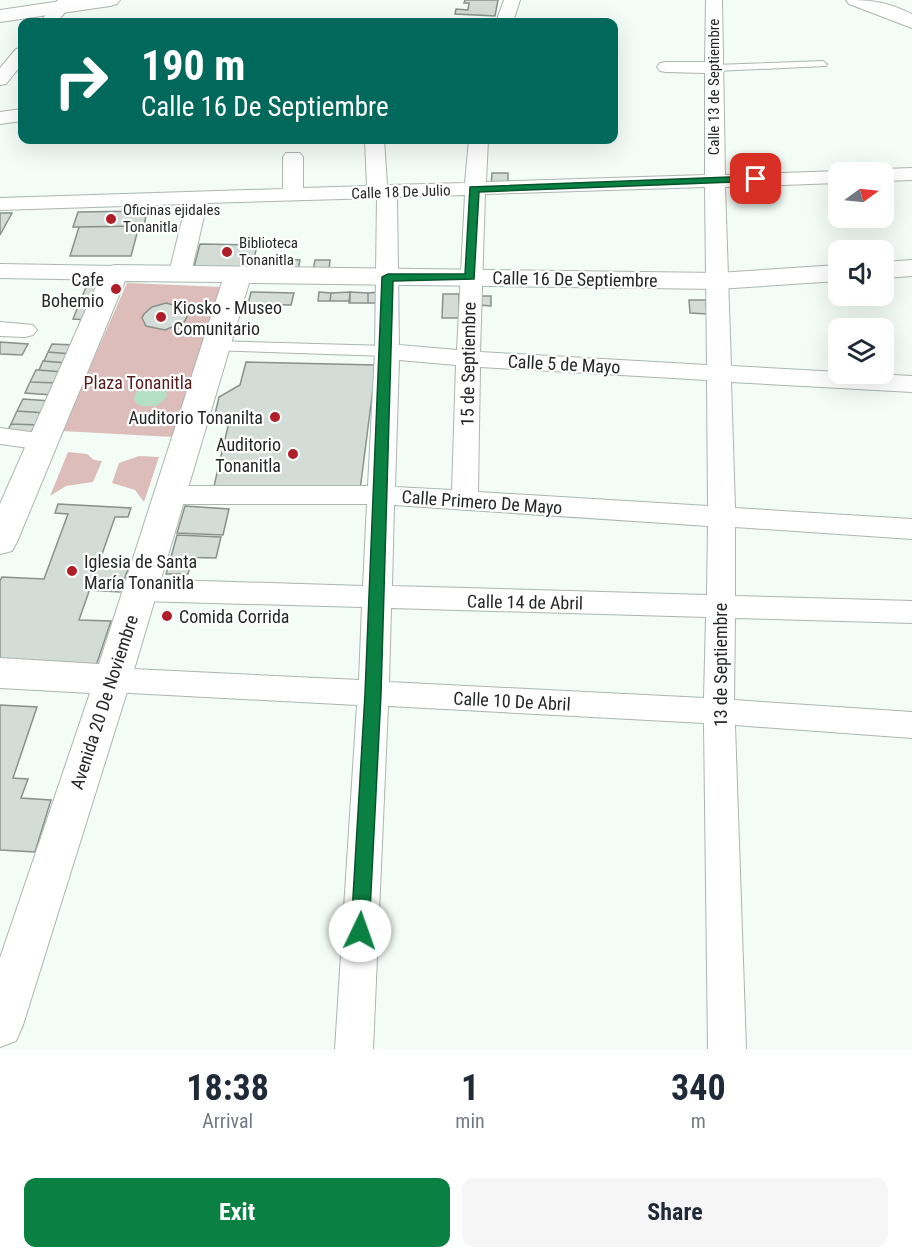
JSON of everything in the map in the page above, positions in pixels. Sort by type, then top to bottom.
[{"type":"main road","points":[[0,16],[59,10],[110,0]]},
{"type":"main road","points":[[858,0],[911,21]]},
{"type":"main road","points":[[894,269],[912,268]]},
{"type":"main road","points":[[3,530],[116,273]]},
{"type":"main road","name":"Calle 16 De Septiembre","points":[[116,273],[718,281],[828,274]]},
{"type":"main road","name":"Avenida 20 De Noviembre","points":[[0,1025],[238,275]]},
{"type":"main road","points":[[0,674],[111,680]]},
{"type":"street","points":[[506,18],[512,0]]},
{"type":"street","name":"Calle 13 de Septiembre","points":[[714,0],[718,281]]},
{"type":"street","points":[[0,80],[18,58]]},
{"type":"street","points":[[666,68],[715,68]]},
{"type":"street","points":[[0,118],[18,116]]},
{"type":"street","points":[[354,1049],[373,694],[379,495],[387,351],[388,277],[382,192],[375,144]]},
{"type":"street","name":"15 de Septiembre","points":[[465,502],[470,277],[478,144]]},
{"type":"street","points":[[293,157],[293,195]]},
{"type":"street","points":[[894,175],[912,174]]},
{"type":"street","name":"Calle 18 De Julio","points":[[0,204],[828,177]]},
{"type":"street","points":[[180,273],[198,198]]},
{"type":"street","points":[[0,271],[116,273]]},
{"type":"street","name":"13 de Septiembre","points":[[718,281],[722,517],[719,711],[727,1049]]},
{"type":"street","points":[[0,329],[25,330]]},
{"type":"street","name":"Calle 5 de Mayo","points":[[215,346],[387,351],[468,359],[912,384]]},
{"type":"street","points":[[0,436],[44,441]]},
{"type":"street","name":"Calle Primero De Mayo","points":[[170,495],[379,495],[912,529]]},
{"type":"street","name":"Calle 14 de Abril","points":[[139,590],[912,612]]},
{"type":"street","name":"Calle 10 De Abril","points":[[111,680],[719,711],[912,725]]},
{"type":"lane","points":[[715,68],[823,64]]},
{"type":"green space","name":"Plaza Tonanitla","points":[[127,283],[223,287],[172,437],[62,431]]},
{"type":"green space","points":[[68,452],[87,454],[94,460],[102,461],[93,482],[66,486],[50,496]]},
{"type":"green space","points":[[139,456],[159,457],[144,502],[135,490],[112,483],[119,463]]},
{"type":"shaded area","points":[[149,386],[163,389],[167,394],[166,398],[156,406],[140,406],[134,400],[135,394]]},
{"type":"building","points":[[465,0],[498,0],[495,16],[455,14],[456,9],[468,10],[469,3],[464,3]]},
{"type":"building","points":[[492,173],[508,173],[508,186],[491,186]]},
{"type":"building","name":"Oficinas ejidales Tonanitla","points":[[147,211],[144,226],[73,227],[78,212]]},
{"type":"building","points":[[0,213],[12,213],[0,235]]},
{"type":"building","points":[[139,226],[131,256],[70,256],[79,227]]},
{"type":"building","name":"Biblioteca Tonanitla","points":[[200,244],[257,245],[254,259],[285,259],[282,269],[194,267]]},
{"type":"building","points":[[285,259],[300,260],[298,270],[282,269]]},
{"type":"building","points":[[315,260],[330,260],[329,270],[313,270]]},
{"type":"building","points":[[86,287],[101,287],[96,300],[81,299]]},
{"type":"building","points":[[251,292],[294,293],[291,305],[248,304]]},
{"type":"building","points":[[319,292],[331,293],[330,301],[318,301]]},
{"type":"building","points":[[350,292],[368,293],[368,303],[349,303]]},
{"type":"building","points":[[350,292],[350,301],[330,301],[331,293]]},
{"type":"building","points":[[380,292],[380,303],[368,303],[368,293]]},
{"type":"building","points":[[443,294],[459,294],[459,318],[442,318]]},
{"type":"building","points":[[479,296],[491,296],[491,306],[479,305]]},
{"type":"building","points":[[81,299],[96,300],[88,320],[73,319]]},
{"type":"building","points":[[689,300],[706,300],[707,314],[690,313]]},
{"type":"building","points":[[166,303],[184,308],[187,317],[184,322],[165,330],[146,326],[142,318],[144,314],[152,307]]},
{"type":"building","points":[[0,342],[28,344],[22,355],[0,354]]},
{"type":"building","points":[[52,344],[75,345],[71,354],[48,352]]},
{"type":"building","points":[[48,352],[71,354],[67,363],[44,361]]},
{"type":"building","points":[[43,361],[67,363],[63,372],[39,370]]},
{"type":"building","name":"Auditorio Tonanitla","points":[[246,362],[376,365],[360,490],[214,486],[229,422],[215,414],[219,397],[240,385]]},
{"type":"building","points":[[36,370],[63,372],[58,383],[30,382]]},
{"type":"building","points":[[30,382],[58,383],[52,395],[25,393]]},
{"type":"building","points":[[23,399],[50,401],[45,413],[17,411]]},
{"type":"building","points":[[17,411],[45,413],[39,425],[11,424]]},
{"type":"building","points":[[11,424],[39,425],[33,438],[5,436]]},
{"type":"building","points":[[58,504],[131,508],[128,517],[115,517],[79,620],[111,621],[95,669],[0,664],[0,581],[2,577],[44,579],[68,514],[55,513]]},
{"type":"building","points":[[185,506],[229,509],[223,535],[177,533]]},
{"type":"building","points":[[177,535],[221,537],[216,558],[171,557]]},
{"type":"building","points":[[101,558],[131,560],[120,592],[89,590]]},
{"type":"building","points":[[171,558],[192,559],[188,574],[166,574]]},
{"type":"building","points":[[0,705],[37,707],[13,778],[28,779],[21,798],[51,800],[35,852],[0,850]]},
{"type":"place","name":"Oficinas ejidales Tonanitla","points":[[111,219]]},
{"type":"place","name":"Biblioteca Tonanitla","points":[[227,252]]},
{"type":"place","name":"Cafe Bohemio","points":[[116,289]]},
{"type":"place","name":"Kiosko - Museo Comunitario","points":[[161,317]]},
{"type":"place","name":"Auditorio Tonanilta","points":[[275,417]]},
{"type":"place","name":"Auditorio Tonanitla","points":[[293,454]]},
{"type":"place","name":"Iglesia de Santa María Tonanitla","points":[[72,571]]},
{"type":"place","name":"Comida Corrida","points":[[167,616]]},
{"type":"route","points":[[360,931],[373,694],[388,277],[470,277],[474,189],[756,179]]}]
